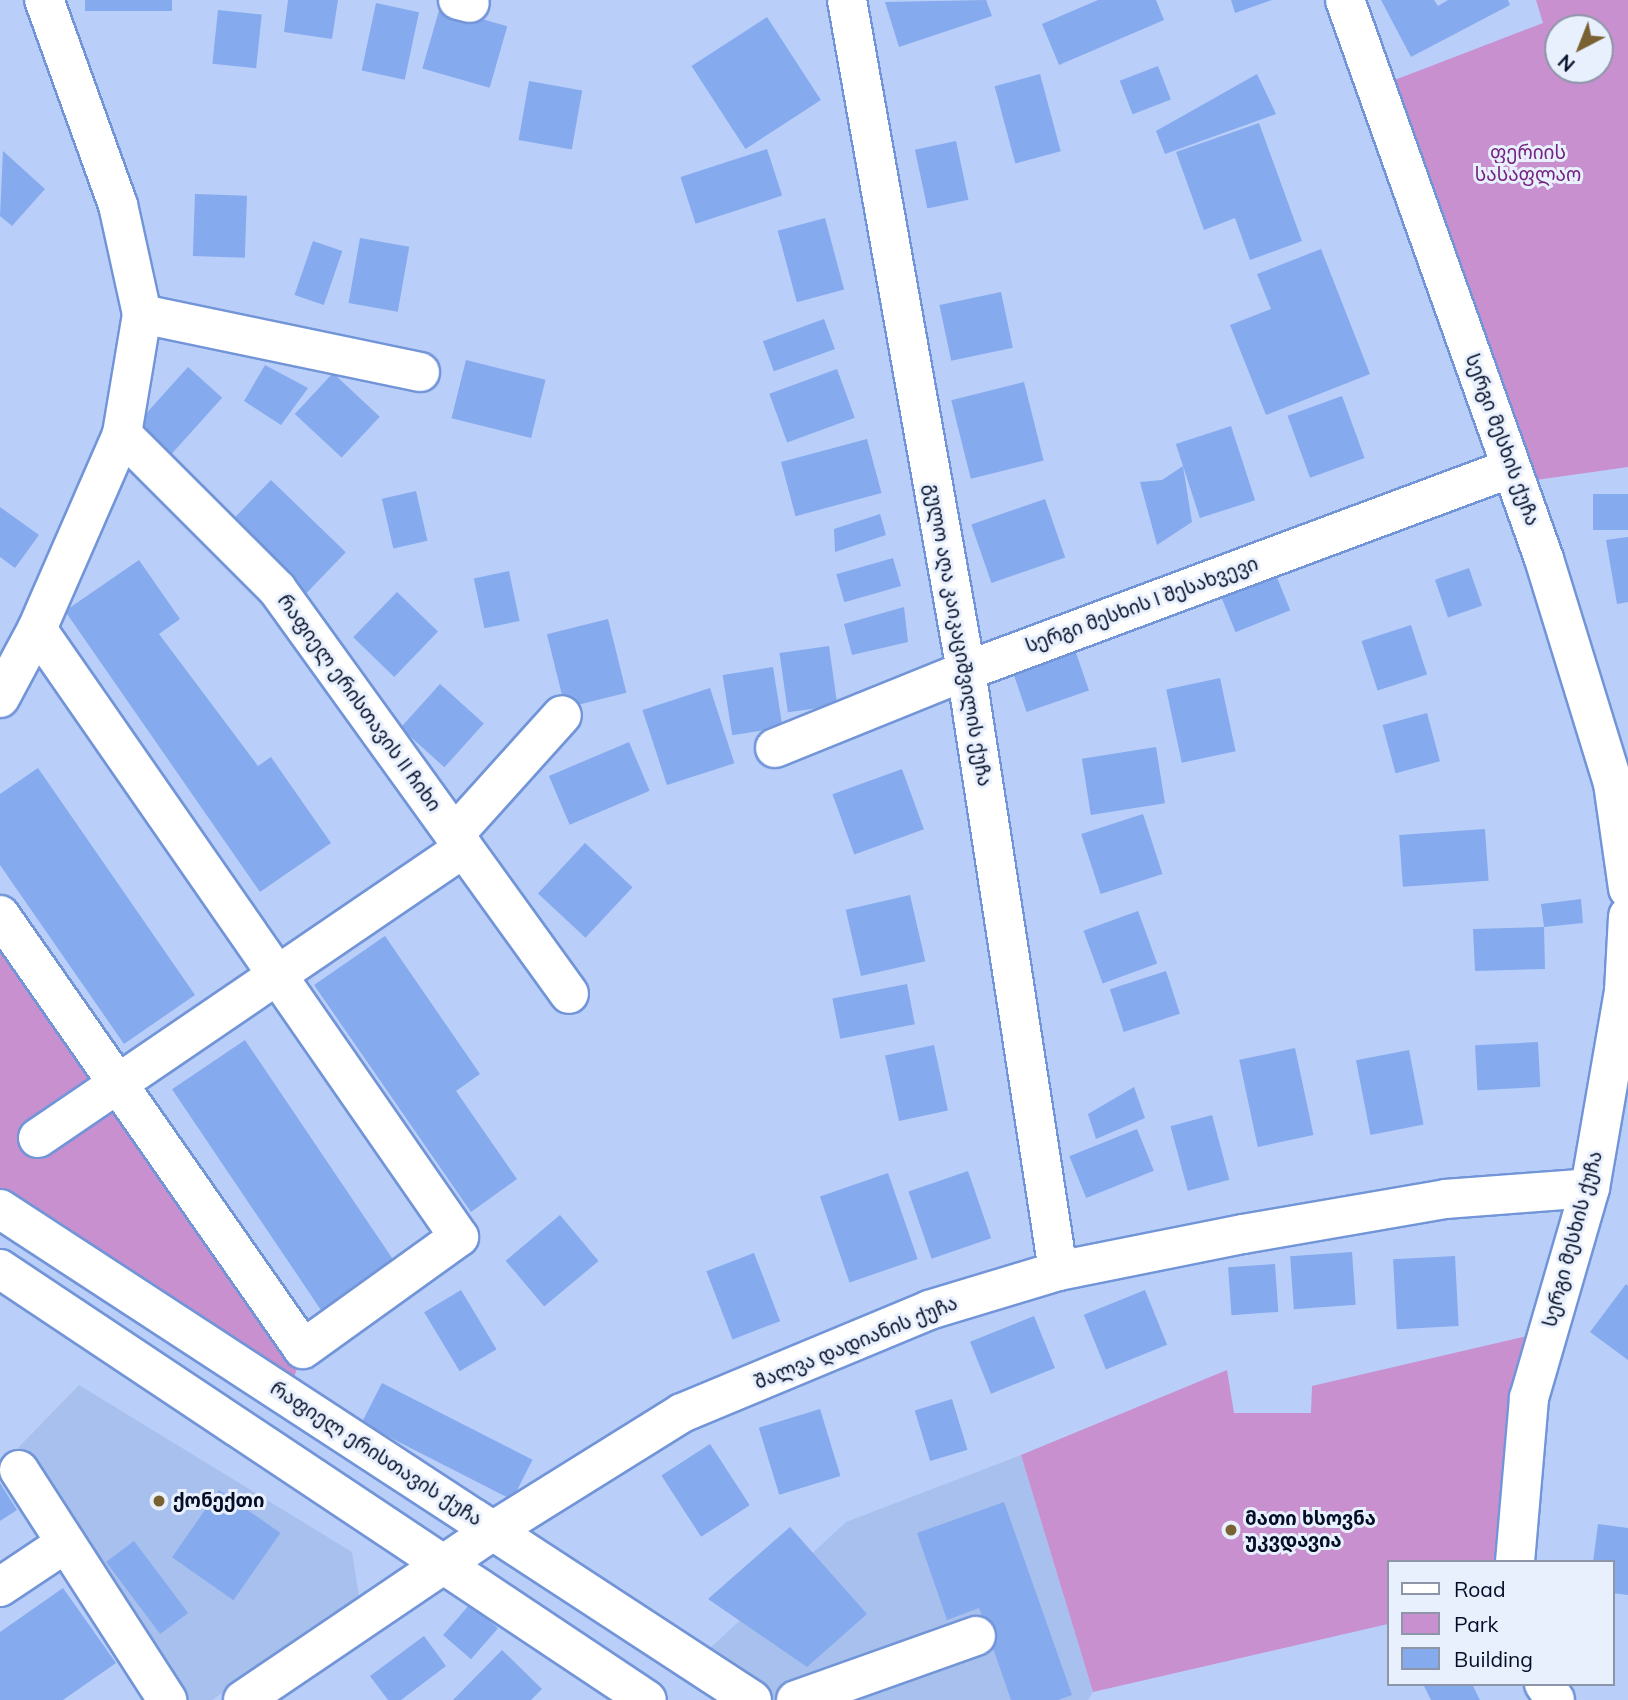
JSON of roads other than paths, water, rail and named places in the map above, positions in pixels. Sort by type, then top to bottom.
[{"type":"street","points":[[0,698],[37,629],[122,434],[142,313],[118,205],[44,0]]},
{"type":"street","name":"გულო აღა კაიკაციშვილის ქუჩა","points":[[848,0],[966,671],[1058,1271]]},
{"type":"street","name":"სერგი მესხის ქუჩა","points":[[1345,0],[1621,783],[1628,888]]},
{"type":"street","points":[[142,313],[420,372]]},
{"type":"street","name":"რაფიელ ერისთავის II ჩიხი","points":[[122,434],[277,589],[569,994]]},
{"type":"street","name":"სერგი მესხის I შესახვევი","points":[[775,748],[966,671],[1511,468]]},
{"type":"street","points":[[0,915],[303,1349],[459,1237],[37,629]]},
{"type":"street","points":[[38,1138],[276,973],[459,841],[562,715]]},
{"type":"street","name":"სერგი მესხის ქუჩა","points":[[1515,1560],[1529,1398],[1590,1188],[1624,990],[1628,916]]},
{"type":"street","name":"შალვა დადიანის ქუჩა","points":[[243,1700],[445,1567],[495,1530],[682,1413],[929,1310],[1058,1271],[1445,1199],[1590,1188]]},
{"type":"street","name":"რაფიელ ერისთავის ქუჩა","points":[[0,1209],[752,1700]]},
{"type":"street","points":[[0,1269],[647,1700]]},
{"type":"street","points":[[19,1470],[167,1700]]},
{"type":"street","points":[[0,1587],[66,1543]]},
{"type":"street","points":[[796,1700],[976,1636]]},
{"type":"place","name":"ქონექთი","points":[[159,1501]]},
{"type":"place","name":"მათი ხსოვნა უკვდავია","points":[[1231,1530]]},
{"type":"park label","name":"ფერიის სასაფლაო","points":[[1528,164]]}]
